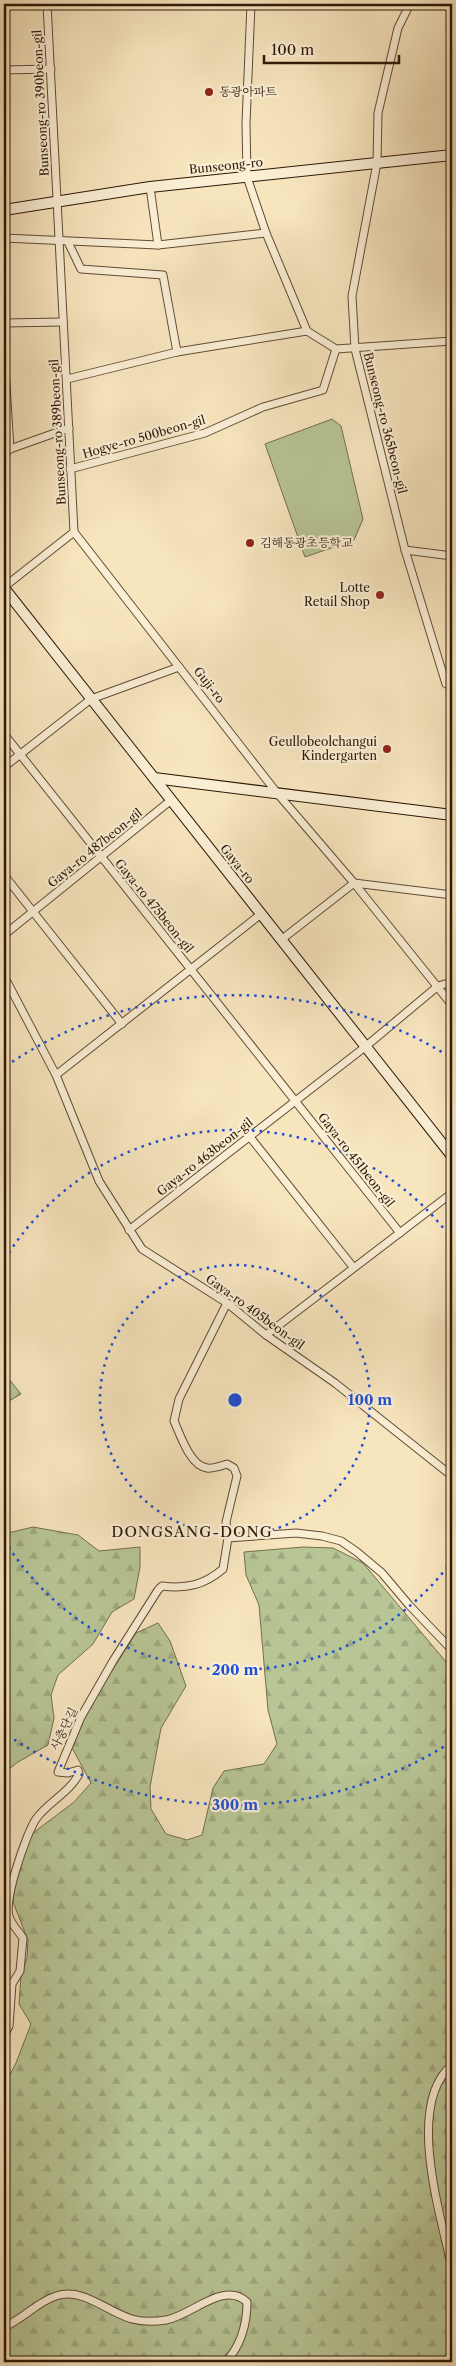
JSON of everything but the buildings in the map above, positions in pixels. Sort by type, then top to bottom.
[{"type":"main road","name":"Bunseong-ro","points":[[4,210],[150,187],[452,155]]},
{"type":"main road","name":"Gaya-ro","points":[[4,588],[154,778],[170,801],[452,1156]]},
{"type":"main road","points":[[154,778],[452,815]]},
{"type":"street","name":"Bunseong-ro 390beon-gil","points":[[47,4],[57,202]]},
{"type":"street","points":[[251,4],[246,124],[247,177],[266,233],[307,331],[336,348],[355,349],[452,341]]},
{"type":"street","name":"Bunseong-ro 365beon-gil","points":[[410,4],[398,28],[378,113],[377,162],[352,296],[355,349],[405,550],[449,685]]},
{"type":"street","points":[[4,70],[50,69]]},
{"type":"street","points":[[150,187],[158,245]]},
{"type":"street","name":"Bunseong-ro 389beon-gil","points":[[57,202],[74,532]]},
{"type":"street","points":[[4,238],[158,245],[266,233]]},
{"type":"street","points":[[68,242],[81,269],[163,275],[177,352]]},
{"type":"street","points":[[4,323],[63,322]]},
{"type":"street","points":[[67,379],[177,352],[307,331]]},
{"type":"street","name":"Hogye-ro 500beon-gil","points":[[70,469],[205,433],[263,407],[323,390],[336,348]]},
{"type":"street","points":[[4,352],[7,452],[69,428]]},
{"type":"street","points":[[4,588],[74,532],[179,667]]},
{"type":"street","points":[[405,550],[452,556]]},
{"type":"street","name":"Guji-ro","points":[[4,767],[91,698],[179,667],[277,793],[354,883],[452,1005]]},
{"type":"street","name":"Gaya-ro 475beon-gil","points":[[4,734],[190,968]]},
{"type":"street","name":"Gaya-ro 487beon-gil","points":[[4,935],[34,913],[170,801]]},
{"type":"street","points":[[4,875],[122,1024]]},
{"type":"street","points":[[281,940],[354,883],[452,895]]},
{"type":"street","name":"Gaya-ro 475beon-gil","points":[[56,1075],[261,914]]},
{"type":"street","points":[[190,968],[294,1100]]},
{"type":"street","name":"Gaya-ro 405beon-gil","points":[[4,976],[56,1075],[99,1180],[142,1249],[227,1303],[266,1335],[334,1383],[452,1476]]},
{"type":"street","points":[[438,986],[452,982]]},
{"type":"street","name":"Gaya-ro 463beon-gil","points":[[129,1230],[250,1137],[294,1100],[365,1047],[438,986]]},
{"type":"street","name":"Gaya-ro 451beon-gil","points":[[294,1100],[400,1234]]},
{"type":"street","points":[[250,1137],[353,1267]]},
{"type":"street","points":[[266,1335],[353,1267],[400,1234],[452,1192]]},
{"type":"street","points":[[227,1303],[179,1399],[174,1421],[198,1464],[207,1468],[227,1464],[234,1468],[237,1476],[226,1522],[228,1538],[296,1534],[322,1536],[341,1541],[382,1574],[452,1650]]},
{"type":"street","name":"사충단길","points":[[4,2036],[9,2026],[12,1984],[20,1971],[23,1938],[10,1919],[11,1891],[30,1829],[37,1818],[66,1791],[79,1774],[78,1770],[68,1773],[58,1772],[80,1717],[158,1590],[162,1586],[177,1588],[195,1586],[208,1581],[223,1569],[228,1538]]},
{"type":"street","points":[[452,2065],[440,2077],[431,2101],[428,2119],[432,2172],[452,2268]]},
{"type":"street","points":[[4,2327],[19,2320],[36,2306],[56,2296],[70,2293],[84,2297],[130,2319],[146,2322],[168,2320],[228,2294],[240,2296],[247,2302],[247,2315],[243,2334],[226,2362]]},
{"type":"green space","points":[[332,419],[341,426],[363,519],[354,540],[305,557],[265,444]]},
{"type":"green space","points":[[4,1373],[21,1394],[4,1404]]},
{"type":"green space","points":[[33,1527],[78,1535],[99,1551],[140,1547],[140,1567],[134,1599],[112,1612],[93,1644],[58,1675],[51,1695],[54,1718],[48,1745],[18,1762],[4,1773],[4,1534]]},
{"type":"green space","points":[[303,1547],[333,1548],[363,1563],[452,1669],[452,2362],[4,2362],[4,2086],[16,2063],[31,2024],[19,2004],[21,1976],[27,1958],[28,1940],[13,1902],[16,1874],[25,1839],[74,1802],[91,1783],[70,1744],[84,1715],[136,1633],[158,1623],[170,1641],[186,1686],[161,1728],[150,1787],[151,1809],[166,1834],[187,1840],[202,1835],[213,1788],[224,1771],[264,1764],[277,1744],[268,1710],[259,1605],[246,1575],[244,1552]]},
{"type":"place","name":"동광아파트","points":[[209,92]]},
{"type":"place","name":"김해동광초등학교","points":[[250,543]]},
{"type":"place","name":"Lotte Retail Shop","points":[[380,595]]},
{"type":"place","name":"Geullobeolchangui Kindergarten","points":[[387,749]]},
{"type":"district","name":"DONGSANG-DONG","points":[[192,1532]]}]
